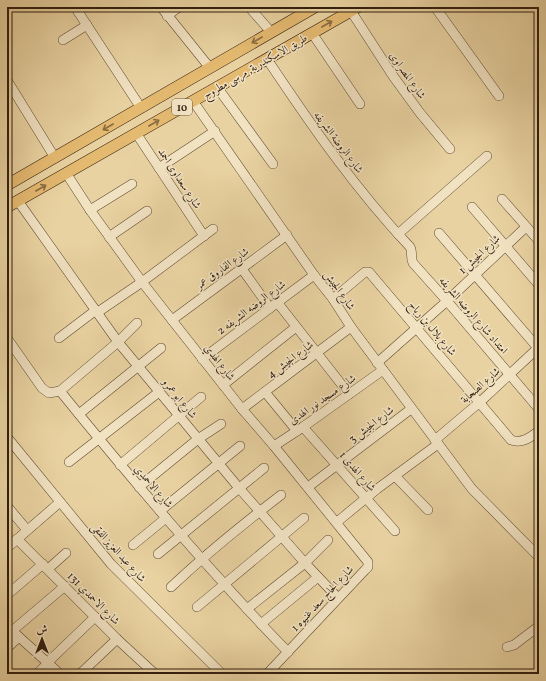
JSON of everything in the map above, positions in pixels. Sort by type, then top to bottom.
[{"type":"main road","name":"طريق الاسكندرية, مرسى مطروح","points":[[7,186],[315,7]]},
{"type":"main road","name":"طريق الاسكندرية, مرسى مطروح","points":[[7,207],[354,9]]},
{"type":"street","points":[[75,7],[141,108]]},
{"type":"street","points":[[161,7],[210,68]]},
{"type":"street","points":[[168,16],[179,7]]},
{"type":"street","points":[[249,7],[271,32]]},
{"type":"street","points":[[435,7],[499,96]]},
{"type":"street","name":"شارع المصراوى","points":[[354,9],[393,76],[420,113],[450,149]]},
{"type":"street","points":[[63,40],[87,25]]},
{"type":"street","points":[[312,33],[360,104]]},
{"type":"street","name":"شارع الروضة الشريفه","points":[[266,59],[316,132],[361,192],[398,234]]},
{"type":"street","points":[[7,80],[55,158]]},
{"type":"street","points":[[217,87],[273,164]]},
{"type":"street","name":"شارع الجيش","points":[[193,101],[314,275],[333,299],[351,327],[411,409],[472,489],[539,556]]},
{"type":"street","points":[[158,168],[215,131]]},
{"type":"street","name":"شارع سعداوى احمد","points":[[136,133],[204,236]]},
{"type":"street","points":[[398,234],[487,156]]},
{"type":"street","name":"شارع الهدي","points":[[66,173],[90,210],[142,282],[242,409],[337,522],[366,559]]},
{"type":"street","points":[[90,210],[132,184]]},
{"type":"street","points":[[502,198],[539,241]]},
{"type":"street","name":"شارع ابو عمرو","points":[[18,201],[118,342],[138,367],[259,512],[304,563],[338,598]]},
{"type":"street","points":[[472,207],[539,285]]},
{"type":"street","points":[[109,237],[147,211]]},
{"type":"street","name":"شارع الجيش 1","points":[[380,367],[417,328],[526,227]]},
{"type":"street","points":[[59,338],[142,282],[213,229]]},
{"type":"street","points":[[439,233],[539,347]]},
{"type":"street","name":"امتداد شارع الروضه الشريفه","points":[[398,234],[410,247],[412,252],[410,257],[413,263],[539,409]]},
{"type":"street","name":"شارع الفاروق عمر","points":[[172,320],[287,235]]},
{"type":"street","points":[[242,269],[273,305],[296,327],[349,394]]},
{"type":"street","name":"شارع بلال بن رباح","points":[[333,299],[365,272],[369,272],[511,440],[522,442],[539,431]]},
{"type":"street","name":"شارع الروضه الشريفه 2","points":[[202,359],[314,275]]},
{"type":"street","points":[[7,338],[45,391],[49,393],[60,391],[137,324]]},
{"type":"street","points":[[223,385],[296,327]]},
{"type":"street","name":"شارع الجيش 4","points":[[242,409],[351,327]]},
{"type":"street","name":"شارع الصحابة","points":[[337,522],[437,442],[539,347]]},
{"type":"street","points":[[79,414],[161,348]]},
{"type":"street","name":"شارع مسجد نور الهدى","points":[[274,446],[349,394],[380,367]]},
{"type":"street","name":"شارع الاحمدي","points":[[60,391],[98,439],[201,559],[288,652]]},
{"type":"street","points":[[69,462],[159,392]]},
{"type":"street","name":"شارع الهدى 1","points":[[265,392],[336,465],[395,531]]},
{"type":"street","points":[[120,464],[201,397]]},
{"type":"street","name":"شارع الجيش 3","points":[[308,487],[411,409]]},
{"type":"street","points":[[139,487],[198,439],[221,424]]},
{"type":"street","name":"شارع عبد العزيز الفقى","points":[[7,437],[111,564],[222,674]]},
{"type":"street","points":[[133,545],[218,464],[240,446]]},
{"type":"street","points":[[158,554],[264,468]]},
{"type":"street","points":[[395,476],[428,510]]},
{"type":"street","points":[[171,587],[201,559],[281,495]]},
{"type":"street","points":[[7,548],[60,502]]},
{"type":"street","points":[[7,506],[27,530]]},
{"type":"street","points":[[197,607],[304,518]]},
{"type":"street","name":"شارع الاحمدي 131","points":[[17,539],[117,639],[155,674]]},
{"type":"street","points":[[248,609],[304,563],[328,540]]},
{"type":"street","points":[[7,595],[66,553]]},
{"type":"street","name":"شارع الحاج سعد غنيوه 1","points":[[267,674],[368,567],[368,562],[366,559]]},
{"type":"street","points":[[261,624],[318,577]]},
{"type":"street","points":[[7,648],[13,632],[64,586]]},
{"type":"street","points":[[37,674],[95,617]]},
{"type":"street","points":[[507,647],[514,645],[539,626]]},
{"type":"street","points":[[13,632],[60,674]]},
{"type":"street","points":[[80,674],[117,639]]}]
